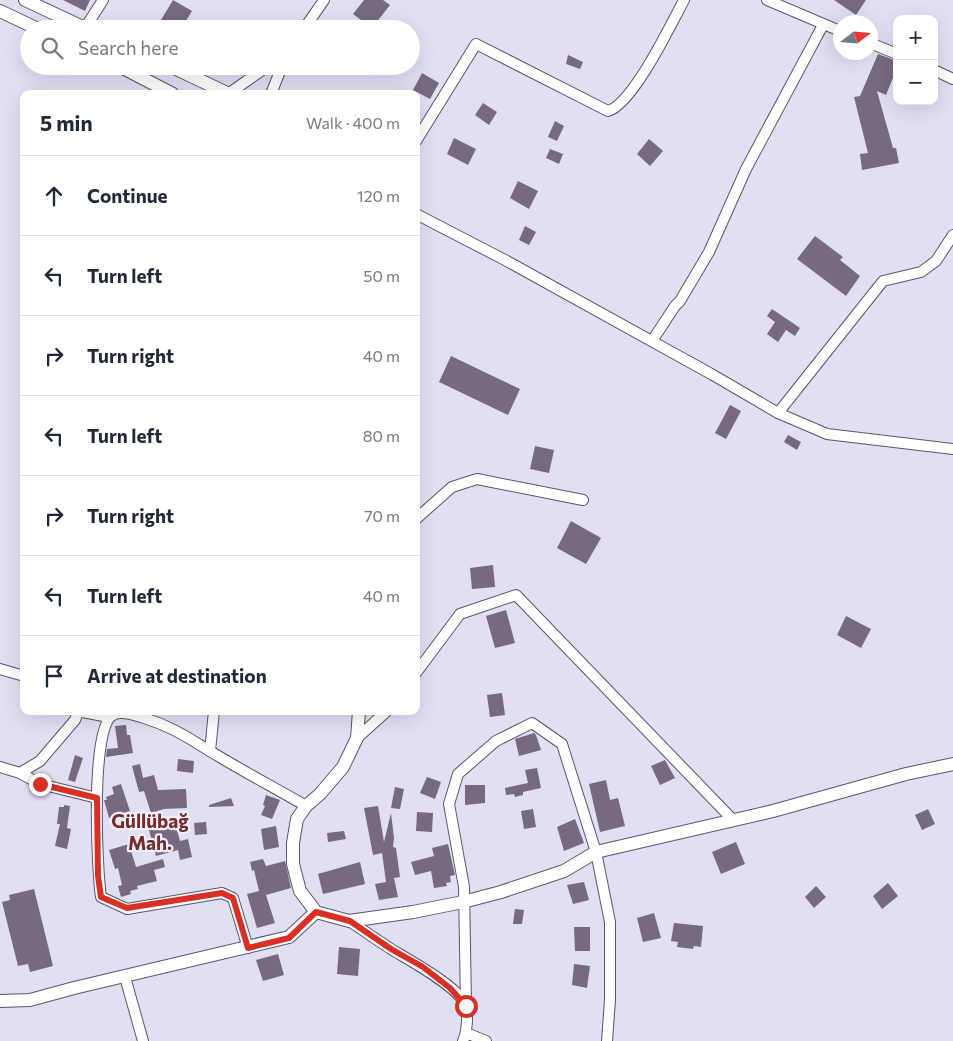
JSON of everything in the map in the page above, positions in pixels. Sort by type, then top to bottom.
[{"type":"street","points":[[25,0],[69,20]]},
{"type":"street","points":[[91,20],[103,0]]},
{"type":"street","points":[[310,20],[324,0]]},
{"type":"street","points":[[420,135],[476,44],[608,111],[614,109],[648,66],[684,0]]},
{"type":"street","points":[[768,0],[833,29]]},
{"type":"street","points":[[0,11],[20,20]]},
{"type":"street","points":[[652,341],[674,306],[680,301],[709,252],[746,169],[823,25]]},
{"type":"street","points":[[878,46],[893,52]]},
{"type":"street","points":[[938,72],[953,79]]},
{"type":"street","points":[[135,75],[162,90]]},
{"type":"street","points":[[189,75],[222,90]]},
{"type":"street","points":[[232,90],[255,75]]},
{"type":"street","points":[[273,90],[278,75]]},
{"type":"street","points":[[420,216],[506,260],[778,413],[827,434],[953,449]]},
{"type":"street","points":[[778,413],[882,281],[921,272],[936,261],[953,235]]},
{"type":"street","points":[[420,515],[452,487],[476,479],[582,500]]},
{"type":"street","points":[[420,668],[460,614],[516,595],[733,820]]},
{"type":"street","points":[[0,669],[20,675]]},
{"type":"street","points":[[20,772],[40,761],[75,720],[76,715]]},
{"type":"street","points":[[96,715],[109,717]]},
{"type":"street","points":[[112,715],[109,717],[104,728],[98,760],[98,876],[101,897],[127,908],[222,893],[233,898],[248,948]]},
{"type":"street","points":[[131,715],[173,730],[306,806]]},
{"type":"street","points":[[210,751],[214,715]]},
{"type":"street","points":[[359,715],[357,738],[343,767],[296,819],[293,864],[300,891],[316,912],[350,921],[391,949],[423,967],[450,988],[466,1006]]},
{"type":"street","points":[[357,738],[383,715]]},
{"type":"street","points":[[486,1041],[464,1037],[466,1006],[464,887],[449,804],[458,774],[496,741],[532,722],[562,744],[596,852],[610,922],[610,1000],[607,1041]]},
{"type":"street","points":[[350,921],[463,902],[501,892],[564,871],[596,852],[773,812],[906,774],[953,764]]},
{"type":"street","points":[[0,767],[20,772],[40,784],[97,798]]},
{"type":"street","points":[[0,1001],[30,1000],[289,938],[316,912]]},
{"type":"street","points":[[125,977],[143,1041]]},
{"type":"building","points":[[63,0],[90,0],[85,11]]},
{"type":"building","points":[[173,0],[192,11],[186,20],[161,20]]},
{"type":"building","points":[[364,0],[383,0],[390,5],[378,20],[361,20],[353,14]]},
{"type":"building","points":[[834,0],[866,0],[856,15]]},
{"type":"building","points":[[878,54],[893,60],[893,78],[886,95],[877,91],[893,148],[896,148],[899,163],[862,170],[860,154],[868,153],[854,97],[860,96],[875,60],[878,60]]},
{"type":"building","points":[[568,55],[583,62],[580,69],[566,64]]},
{"type":"building","points":[[422,73],[439,83],[430,99],[420,94],[420,90],[413,90]]},
{"type":"building","points":[[483,103],[497,112],[489,125],[475,115]]},
{"type":"building","points":[[555,121],[564,126],[557,141],[548,137]]},
{"type":"building","points":[[454,138],[476,149],[468,165],[447,154]]},
{"type":"building","points":[[649,139],[663,151],[650,166],[637,154]]},
{"type":"building","points":[[550,149],[563,154],[559,164],[546,158]]},
{"type":"building","points":[[518,181],[538,191],[529,209],[510,198]]},
{"type":"building","points":[[525,226],[536,232],[529,245],[519,240]]},
{"type":"building","points":[[815,236],[843,257],[840,260],[860,276],[846,296],[797,259]]},
{"type":"building","points":[[772,309],[800,328],[795,336],[786,330],[778,342],[767,334],[775,322],[767,316]]},
{"type":"building","points":[[451,356],[520,389],[508,415],[439,382]]},
{"type":"building","points":[[730,405],[741,411],[726,439],[715,433]]},
{"type":"building","points":[[788,435],[801,442],[797,450],[784,442]]},
{"type":"building","points":[[535,446],[554,450],[549,473],[530,469]]},
{"type":"building","points":[[571,521],[601,538],[586,564],[557,548]]},
{"type":"building","points":[[493,565],[495,587],[472,589],[470,568]]},
{"type":"building","points":[[506,610],[515,643],[495,648],[486,616]]},
{"type":"building","points":[[846,616],[871,629],[861,648],[837,635]]},
{"type":"building","points":[[502,693],[505,715],[490,717],[487,695]]},
{"type":"building","points":[[126,725],[133,753],[106,757],[107,749],[118,748],[115,726]]},
{"type":"building","points":[[534,733],[541,750],[519,756],[515,739]]},
{"type":"building","points":[[75,755],[83,758],[75,782],[68,780]]},
{"type":"building","points":[[178,759],[194,761],[193,773],[177,771]]},
{"type":"building","points":[[665,760],[675,778],[660,785],[651,766]]},
{"type":"building","points":[[140,764],[143,778],[154,775],[158,790],[186,789],[187,808],[164,809],[151,813],[144,791],[139,792],[132,766]]},
{"type":"building","points":[[537,768],[541,788],[523,792],[523,795],[515,797],[514,794],[506,795],[505,788],[528,783],[525,770]]},
{"type":"building","points":[[427,777],[441,782],[435,799],[420,793]]},
{"type":"building","points":[[606,780],[610,800],[618,798],[625,826],[600,832],[589,784]]},
{"type":"building","points":[[121,784],[130,811],[109,818],[104,800],[107,800],[106,797],[114,794],[112,787]]},
{"type":"building","points":[[465,785],[485,785],[485,803],[465,805]]},
{"type":"building","points":[[395,787],[404,789],[400,809],[391,808]]},
{"type":"building","points":[[266,795],[280,800],[272,819],[261,815],[265,806],[263,805]]},
{"type":"building","points":[[231,798],[234,806],[209,807],[209,805]]},
{"type":"building","points":[[64,805],[70,806],[67,828],[71,829],[67,849],[55,846],[60,824],[57,824],[59,807],[64,807]]},
{"type":"building","points":[[378,806],[384,842],[391,813],[394,838],[393,847],[396,848],[400,877],[394,878],[398,897],[379,900],[375,884],[386,882],[382,853],[373,855],[364,808]]},
{"type":"building","points":[[533,809],[536,827],[524,829],[521,811]]},
{"type":"building","points":[[928,809],[935,824],[922,830],[915,815]]},
{"type":"building","points":[[417,812],[433,813],[432,832],[416,831]]},
{"type":"building","points":[[575,819],[584,843],[564,851],[557,827]]},
{"type":"building","points":[[175,822],[180,841],[188,839],[192,857],[180,860],[178,850],[156,856],[149,830]]},
{"type":"building","points":[[206,822],[207,834],[195,835],[194,823]]},
{"type":"building","points":[[276,826],[279,847],[264,850],[261,829]]},
{"type":"building","points":[[344,831],[346,839],[328,842],[327,833]]},
{"type":"building","points":[[736,842],[745,864],[721,874],[712,852]]},
{"type":"building","points":[[129,844],[136,867],[163,859],[165,867],[154,870],[157,881],[137,886],[138,889],[130,891],[131,894],[121,897],[118,886],[122,885],[118,868],[115,869],[109,850]]},
{"type":"building","points":[[448,844],[455,875],[450,876],[451,882],[446,883],[447,886],[434,888],[431,871],[415,875],[411,862],[434,856],[432,848]]},
{"type":"building","points":[[263,859],[266,866],[285,861],[291,888],[266,895],[275,923],[257,928],[247,894],[259,891],[250,862]]},
{"type":"building","points":[[360,862],[365,884],[323,894],[318,874]]},
{"type":"building","points":[[584,882],[589,900],[573,904],[567,885]]},
{"type":"building","points":[[888,883],[898,896],[882,909],[873,896]]},
{"type":"building","points":[[816,886],[826,897],[814,908],[805,897]]},
{"type":"building","points":[[34,889],[53,966],[30,972],[28,964],[18,966],[2,902],[10,900],[9,895]]},
{"type":"building","points":[[515,909],[524,910],[522,924],[513,924]]},
{"type":"building","points":[[654,913],[661,938],[643,942],[637,918]]},
{"type":"building","points":[[674,923],[703,926],[701,947],[694,946],[693,949],[677,947],[678,942],[671,941]]},
{"type":"building","points":[[574,927],[590,927],[590,951],[575,951]]},
{"type":"building","points":[[339,947],[360,949],[358,976],[337,974]]},
{"type":"building","points":[[278,954],[284,975],[263,981],[256,960]]},
{"type":"building","points":[[574,964],[590,966],[587,988],[572,985]]},
{"type":"district","name":"Güllübağ Mah.","points":[[150,831]]},
{"type":"route","points":[[40,784],[97,798],[98,876],[101,897],[127,908],[222,893],[233,898],[248,948],[289,938],[316,912],[350,921],[391,949],[423,967],[460,997],[466,1006]]}]
